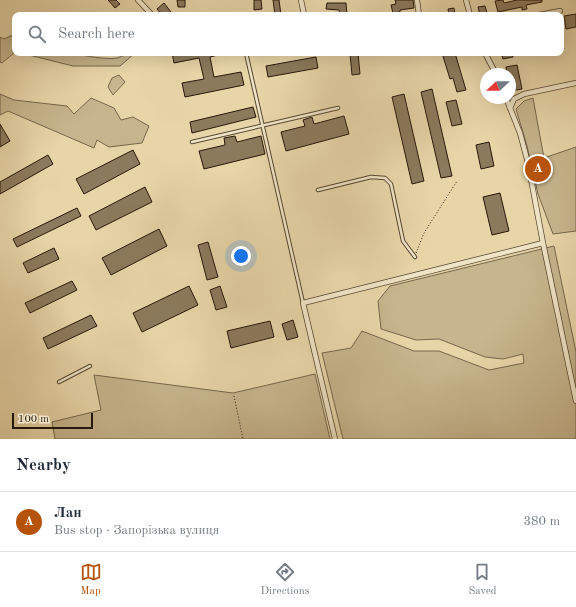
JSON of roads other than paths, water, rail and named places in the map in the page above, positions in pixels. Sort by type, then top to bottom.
[{"type":"street","points":[[138,0],[149,12]]},
{"type":"street","points":[[301,0],[303,12]]},
{"type":"street","points":[[417,0],[419,12]]},
{"type":"street","points":[[466,0],[469,12]]},
{"type":"street","points":[[555,12],[560,11]]},
{"type":"street","points":[[487,56],[493,68]]},
{"type":"street","points":[[510,108],[514,99],[524,94],[576,83]]},
{"type":"street","points":[[508,104],[520,133],[528,163],[576,401]]},
{"type":"street","points":[[335,439],[303,303],[543,243]]},
{"type":"lane","points":[[247,56],[303,303]]},
{"type":"lane","points":[[192,142],[338,108]]},
{"type":"lane","points":[[318,190],[371,177],[385,178],[391,184],[404,241],[415,258]]},
{"type":"lane","points":[[59,382],[90,366]]},
{"type":"place","name":"Лан","points":[[538,169]]}]
